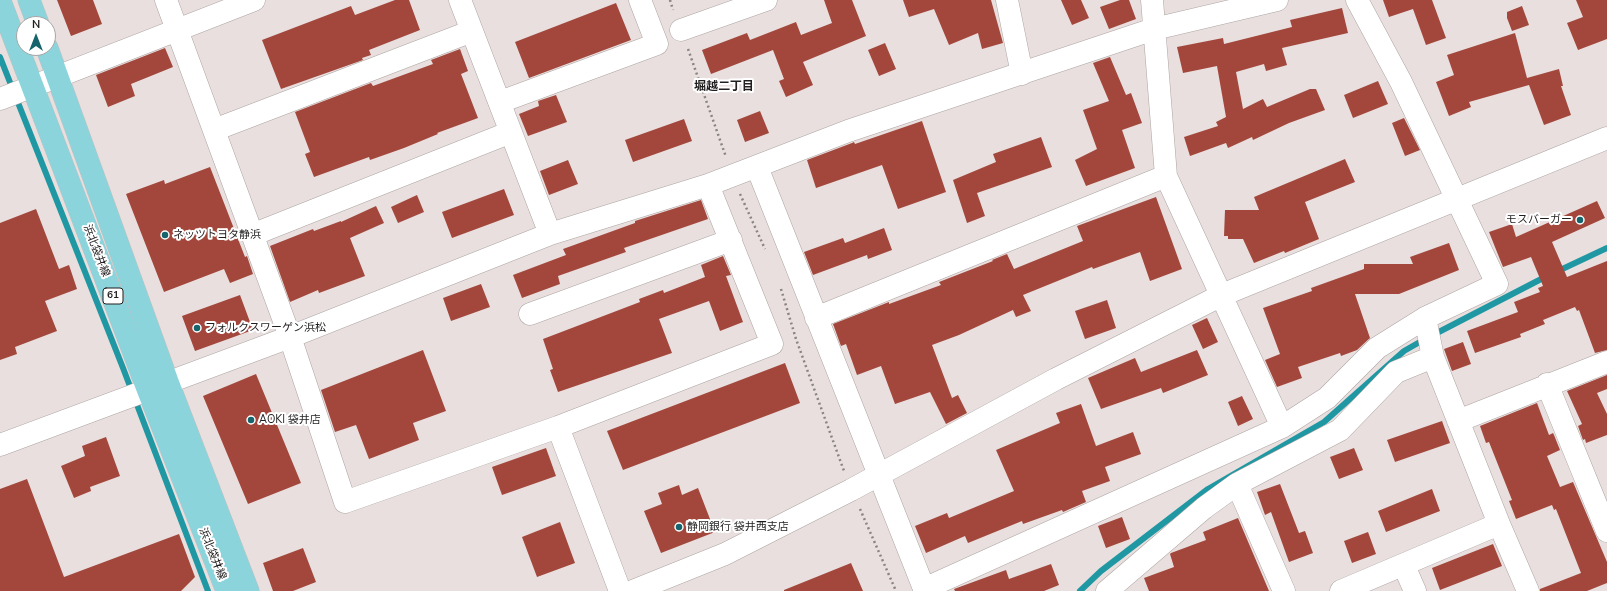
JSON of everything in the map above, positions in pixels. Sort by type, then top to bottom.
[{"type":"main road","points":[[28,0],[35,16]]},
{"type":"main road","name":"浜北袋井線","points":[[0,1],[33,87],[158,386],[248,591]]},
{"type":"main road","name":"浜北袋井線","points":[[50,56],[227,591]]},
{"type":"street","points":[[166,0],[290,337],[346,502],[558,427],[772,344],[708,185]]},
{"type":"street","points":[[0,100],[254,0]]},
{"type":"street","points":[[460,0],[550,234]]},
{"type":"street","points":[[500,102],[657,44],[640,0]]},
{"type":"street","points":[[681,30],[766,0]]},
{"type":"street","points":[[1007,0],[1022,74]]},
{"type":"street","points":[[1152,0],[1166,176],[1282,427]]},
{"type":"street","points":[[0,445],[290,337],[550,234],[732,177],[848,131],[1154,29],[1276,0]]},
{"type":"street","points":[[756,167],[924,590],[1282,427],[1326,398],[1377,348],[1425,318],[1497,284],[1401,82],[1357,0]]},
{"type":"street","points":[[214,130],[472,31]]},
{"type":"street","points":[[252,234],[511,132]]},
{"type":"street","points":[[633,591],[725,554],[851,490],[1056,379],[1222,295],[1456,198],[1607,138]]},
{"type":"street","points":[[816,318],[1166,176]]},
{"type":"street","points":[[530,314],[731,240]]},
{"type":"street","points":[[1425,318],[1433,358],[1499,524],[1528,591]]},
{"type":"street","points":[[1107,591],[1204,508],[1237,484],[1340,430],[1396,372],[1433,358]]},
{"type":"street","points":[[1458,421],[1547,384],[1607,362]]},
{"type":"street","points":[[1547,384],[1607,531]]},
{"type":"street","points":[[558,427],[620,591]]},
{"type":"street","points":[[1237,484],[1284,591]]},
{"type":"street","points":[[1342,591],[1404,566],[1499,524]]},
{"type":"street","points":[[1404,566],[1415,591]]},
{"type":"path","points":[[670,0],[732,177],[767,253]]},
{"type":"path","points":[[780,288],[796,339],[851,490],[896,591]]},
{"type":"building","points":[[57,0],[93,0],[102,24],[71,36]]},
{"type":"building","points":[[395,0],[409,0],[420,30],[369,50],[371,55],[362,58],[363,60],[281,89],[262,40],[351,6],[355,15]]},
{"type":"building","points":[[824,0],[852,0],[866,36],[803,62],[813,85],[786,97],[779,81],[784,79],[773,50],[711,74],[702,50],[747,33],[750,40],[796,22],[801,35],[832,23]]},
{"type":"building","points":[[903,0],[991,0],[1003,43],[982,49],[978,33],[949,45],[934,9],[909,17]]},
{"type":"building","points":[[1061,0],[1081,0],[1089,18],[1072,25]]},
{"type":"building","points":[[1120,0],[1129,0],[1136,19],[1109,29],[1100,7]]},
{"type":"building","points":[[1383,0],[1432,0],[1446,38],[1426,45],[1413,9],[1389,17]]},
{"type":"building","points":[[1576,0],[1607,0],[1607,39],[1578,50],[1567,23],[1583,17]]},
{"type":"building","points":[[616,3],[631,40],[529,78],[515,42]]},
{"type":"building","points":[[1522,6],[1529,25],[1512,31],[1507,18],[1507,12]]},
{"type":"building","points":[[1342,8],[1348,33],[1282,48],[1287,65],[1266,71],[1264,64],[1236,72],[1243,109],[1263,99],[1267,107],[1310,89],[1316,89],[1325,110],[1289,123],[1253,140],[1252,137],[1228,148],[1226,143],[1190,156],[1184,137],[1218,126],[1216,122],[1226,117],[1217,66],[1183,73],[1177,47],[1223,38],[1224,44],[1292,27],[1290,20]]},
{"type":"building","points":[[1515,33],[1527,78],[1559,69],[1563,86],[1561,86],[1571,115],[1544,125],[1529,85],[1469,102],[1471,107],[1449,116],[1436,82],[1454,75],[1447,55]]},
{"type":"building","points":[[885,43],[896,69],[879,76],[868,50]]},
{"type":"building","points":[[165,48],[173,67],[131,84],[135,96],[108,107],[96,75]]},
{"type":"building","points":[[460,49],[468,71],[461,74],[478,118],[437,133],[438,134],[404,148],[370,160],[369,157],[314,177],[305,154],[310,152],[295,112],[371,83],[373,86],[433,64],[431,60]]},
{"type":"building","points":[[1110,57],[1126,95],[1131,93],[1142,123],[1122,130],[1135,168],[1086,186],[1075,160],[1097,149],[1083,110],[1109,101],[1093,63]]},
{"type":"building","points":[[1378,81],[1388,104],[1353,118],[1344,95]]},
{"type":"building","points":[[556,95],[567,122],[528,136],[519,114],[539,106],[538,101]]},
{"type":"building","points":[[760,111],[769,133],[745,142],[737,120]]},
{"type":"building","points":[[1404,118],[1420,150],[1405,156],[1392,123]]},
{"type":"building","points":[[684,119],[692,141],[633,162],[625,140]]},
{"type":"building","points":[[922,121],[946,192],[898,209],[882,165],[816,188],[807,160],[854,142],[855,144]]},
{"type":"building","points":[[1041,137],[1052,167],[977,193],[985,216],[967,223],[953,180],[996,162],[993,154]]},
{"type":"building","points":[[1345,159],[1355,182],[1305,202],[1319,239],[1285,253],[1284,251],[1254,263],[1243,239],[1228,239],[1228,236],[1224,236],[1225,210],[1259,210],[1254,197]]},
{"type":"building","points":[[568,160],[578,184],[549,195],[540,171]]},
{"type":"building","points":[[210,167],[253,274],[230,283],[224,269],[164,292],[126,194],[164,180],[165,184]]},
{"type":"building","points":[[504,189],[514,215],[452,238],[442,212]]},
{"type":"building","points":[[417,195],[424,212],[398,223],[391,207]]},
{"type":"building","points":[[1156,197],[1182,269],[1150,281],[1140,252],[1093,269],[1092,267],[1023,295],[1031,311],[1016,317],[1013,310],[959,335],[932,345],[952,398],[958,395],[967,413],[946,424],[930,392],[895,404],[881,366],[857,375],[846,344],[841,346],[833,324],[889,302],[889,304],[941,285],[939,282],[1007,254],[1014,269],[1083,241],[1077,226]]},
{"type":"building","points":[[701,200],[708,219],[624,248],[626,252],[558,276],[560,284],[522,298],[513,275],[566,255],[563,249],[635,223],[635,221]]},
{"type":"building","points":[[1597,201],[1605,218],[1552,242],[1567,277],[1607,261],[1607,350],[1595,353],[1579,310],[1577,311],[1575,307],[1543,320],[1545,324],[1520,334],[1521,337],[1475,353],[1467,331],[1518,312],[1514,302],[1540,292],[1538,288],[1543,286],[1531,257],[1503,267],[1489,232],[1512,224],[1516,237]]},
{"type":"building","points":[[376,206],[384,223],[350,238],[365,276],[319,293],[318,290],[290,302],[270,246],[313,229],[314,231],[341,222]]},
{"type":"building","points":[[36,209],[59,269],[69,265],[77,289],[45,301],[57,331],[15,347],[17,354],[0,360],[0,223]]},
{"type":"building","points":[[884,228],[892,250],[868,259],[867,255],[813,275],[804,252],[843,238],[845,243]]},
{"type":"building","points":[[1449,243],[1459,270],[1399,294],[1355,294],[1370,338],[1357,350],[1341,356],[1340,353],[1298,367],[1302,378],[1277,387],[1265,360],[1280,354],[1263,308],[1312,291],[1311,288],[1364,269],[1364,264],[1413,264],[1410,257]]},
{"type":"building","points":[[723,256],[731,275],[726,276],[743,322],[720,331],[709,301],[659,319],[672,353],[558,392],[550,370],[553,369],[543,339],[640,302],[639,299],[663,290],[664,293],[705,277],[701,265]]},
{"type":"building","points":[[481,284],[490,307],[451,321],[443,298]]},
{"type":"building","points":[[240,295],[253,330],[195,351],[182,316]]},
{"type":"building","points":[[1107,300],[1116,328],[1085,339],[1075,311]]},
{"type":"building","points":[[1207,318],[1218,342],[1203,349],[1192,325]]},
{"type":"building","points":[[1463,342],[1471,364],[1452,371],[1444,349]]},
{"type":"building","points":[[423,350],[446,411],[413,423],[419,440],[369,459],[356,425],[335,432],[321,390]]},
{"type":"building","points":[[1197,350],[1208,375],[1163,393],[1161,388],[1101,409],[1088,378],[1135,358],[1141,372]]},
{"type":"building","points":[[785,363],[800,403],[623,470],[607,431]]},
{"type":"building","points":[[256,374],[301,483],[248,504],[203,396]]},
{"type":"building","points":[[1607,375],[1607,389],[1597,393],[1607,414],[1607,435],[1586,443],[1585,439],[1583,440],[1578,426],[1582,424],[1567,391]]},
{"type":"building","points":[[1242,396],[1253,419],[1238,426],[1228,402]]},
{"type":"building","points":[[1537,403],[1549,435],[1553,433],[1560,450],[1547,456],[1560,487],[1573,482],[1607,562],[1607,583],[1587,591],[1540,591],[1540,589],[1581,573],[1556,509],[1554,510],[1552,505],[1516,519],[1509,501],[1512,500],[1489,442],[1486,443],[1480,426]]},
{"type":"building","points":[[1081,404],[1096,446],[1133,432],[1141,454],[1105,467],[1110,481],[1082,491],[1086,502],[1063,512],[1062,510],[1023,524],[1022,521],[968,543],[965,536],[926,553],[915,526],[947,513],[949,518],[1014,491],[996,450],[1060,423],[1056,413]]},
{"type":"building","points":[[1442,421],[1450,443],[1395,462],[1387,440]]},
{"type":"building","points":[[106,437],[120,476],[90,487],[91,491],[74,498],[61,466],[85,456],[82,446]]},
{"type":"building","points":[[546,448],[556,476],[502,495],[492,467]]},
{"type":"building","points":[[1354,448],[1363,470],[1339,479],[1330,457]]},
{"type":"building","points":[[27,479],[64,577],[179,534],[195,577],[181,591],[0,591],[0,489]]},
{"type":"building","points":[[1280,484],[1299,533],[1305,531],[1313,553],[1289,562],[1271,512],[1265,515],[1257,492]]},
{"type":"building","points":[[679,485],[682,495],[698,488],[715,532],[661,553],[644,511],[662,504],[658,493]]},
{"type":"building","points":[[1432,489],[1440,511],[1386,532],[1378,511]]},
{"type":"building","points":[[1122,517],[1130,539],[1106,548],[1098,526]]},
{"type":"building","points":[[1238,518],[1269,591],[1149,591],[1144,578],[1174,567],[1171,553],[1206,540],[1203,532]]},
{"type":"building","points":[[560,522],[575,563],[537,577],[522,537]]},
{"type":"building","points":[[1368,532],[1376,554],[1352,563],[1344,541]]},
{"type":"building","points":[[1493,544],[1502,566],[1440,590],[1432,568]]},
{"type":"building","points":[[303,548],[316,582],[293,591],[273,591],[263,563]]},
{"type":"building","points":[[851,563],[863,591],[784,591],[784,590]]},
{"type":"building","points":[[1051,564],[1059,585],[1044,591],[955,591],[954,589],[1006,570],[1009,579]]},
{"type":"waterway","points":[[0,57],[123,368],[208,591]]},
{"type":"waterway","points":[[1556,272],[1607,248]]},
{"type":"waterway","points":[[1433,335],[1547,276]]},
{"type":"waterway","points":[[1080,591],[1101,571],[1208,489],[1324,422],[1404,351],[1425,339]]},
{"type":"place","name":"モスバーガー","points":[[1580,220]]},
{"type":"place","name":"ネッツトヨタ静浜","points":[[165,235]]},
{"type":"place","name":"フォルクスワーゲン浜松","points":[[197,328]]},
{"type":"place","name":"AOKI 袋井店","points":[[251,420]]},
{"type":"place","name":"静岡銀行 袋井西支店","points":[[679,527]]},
{"type":"district","name":"堀越二丁目","points":[[724,87]]}]
